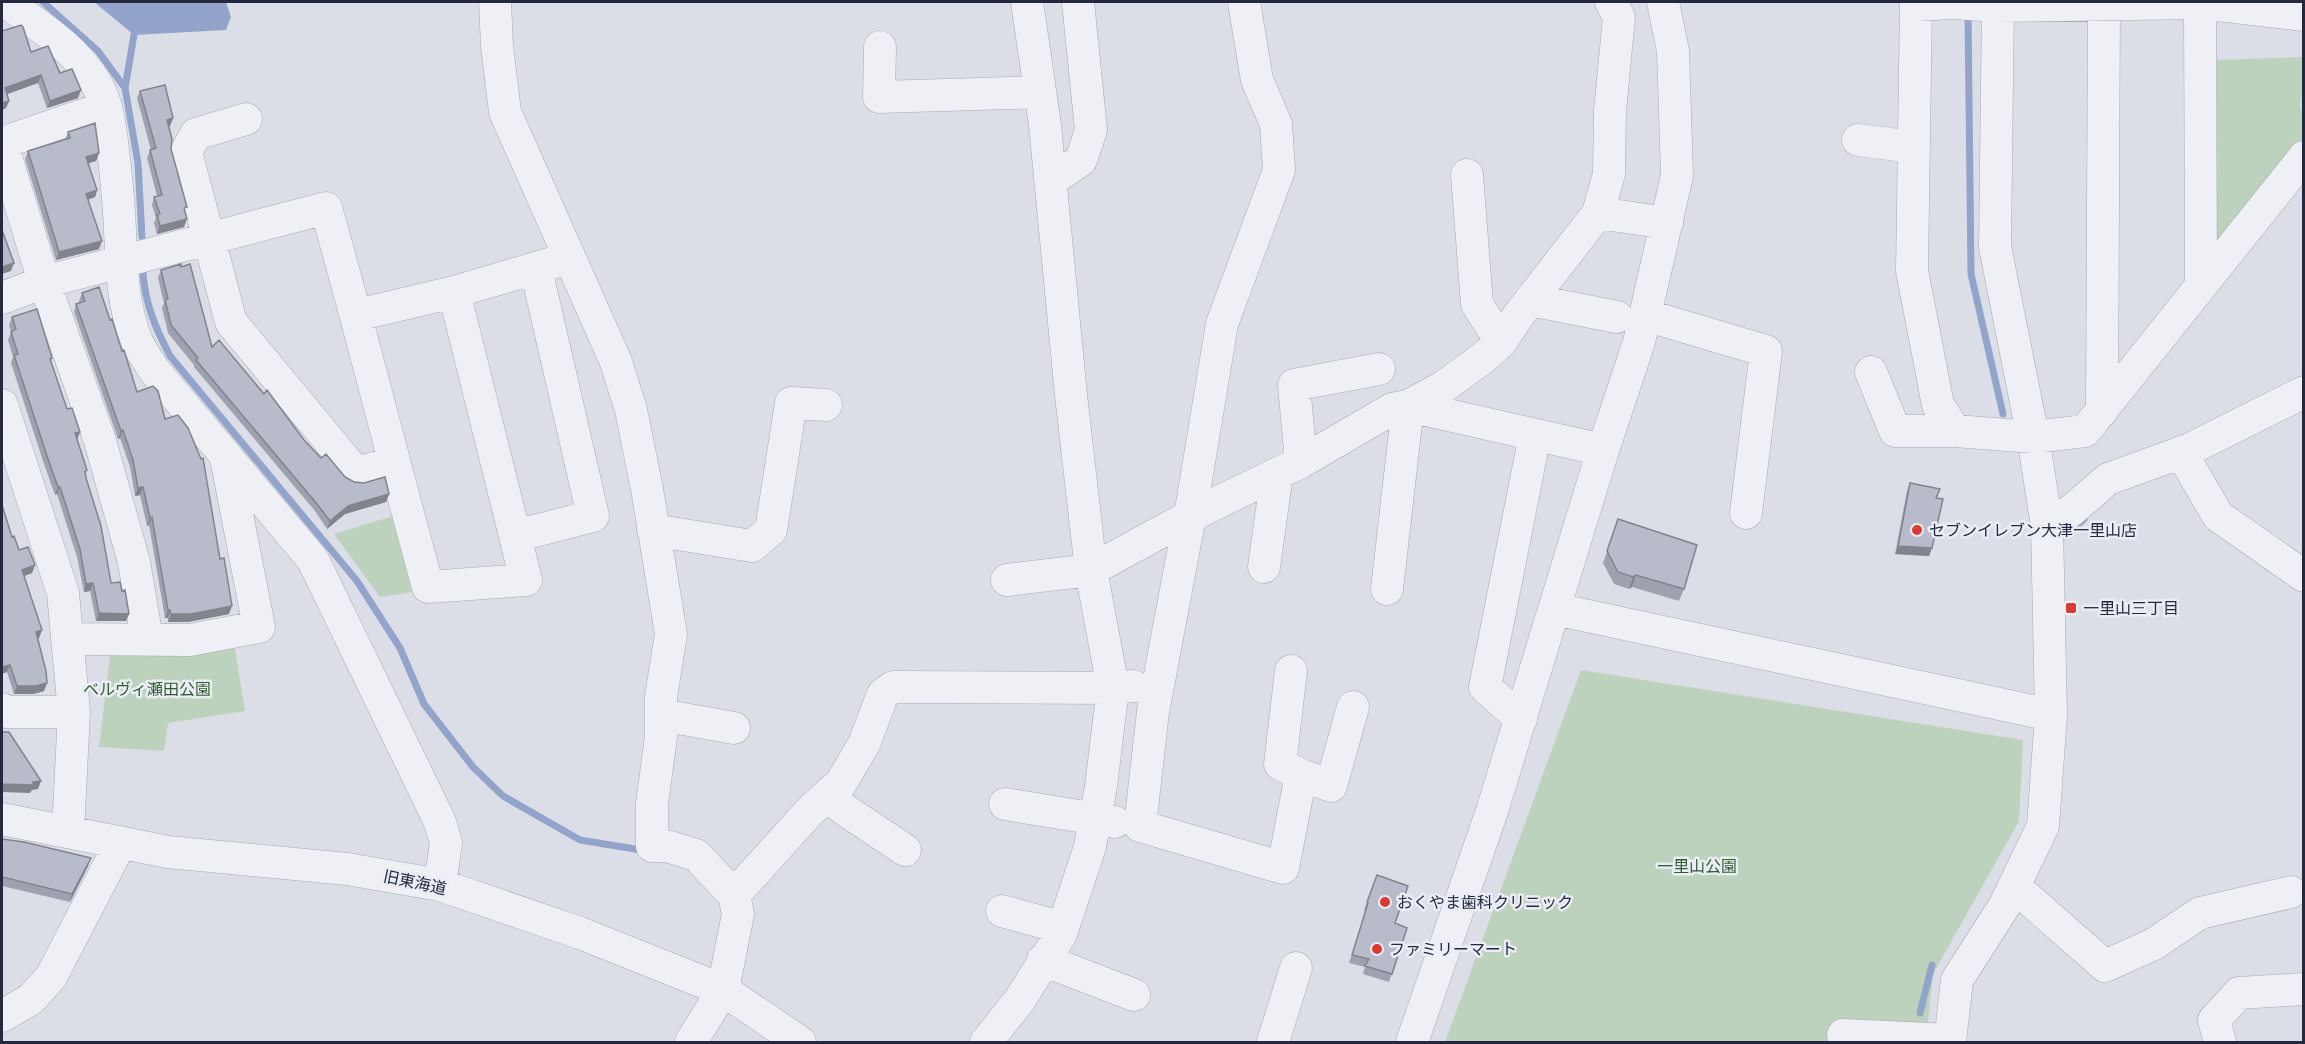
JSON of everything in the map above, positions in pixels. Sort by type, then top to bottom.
[{"type":"street","points":[[6,2],[53,36],[77,58],[97,84],[106,107],[111,136],[126,308],[136,341],[154,370],[225,452],[313,560],[440,822],[446,843],[440,885]]},
{"type":"street","points":[[481,2],[487,66],[512,64],[508,2]]},
{"type":"street","points":[[495,2],[499,66],[505,112],[616,362],[631,410],[671,634],[661,697],[661,737],[652,804],[652,846],[667,846],[696,855],[741,888]]},
{"type":"street","points":[[986,1042],[1019,1001],[1063,928],[1090,848],[1101,786],[1113,688],[1091,570],[1051,181],[1028,2]]},
{"type":"street","points":[[1051,181],[1071,125],[1061,2]]},
{"type":"street","points":[[1051,181],[1081,160],[1092,130],[1078,2]]},
{"type":"street","points":[[1227,2],[1243,81],[1276,124]]},
{"type":"street","points":[[1244,2],[1257,80],[1276,124]]},
{"type":"street","points":[[1140,826],[1158,683],[1190,516],[1222,324],[1280,170],[1272,75],[1259,2]]},
{"type":"street","points":[[1007,580],[1091,570],[1190,516],[1289,468],[1392,409],[1408,406],[1443,387],[1501,342],[1530,300],[1598,213],[1609,174],[1610,111],[1619,17],[1611,2]]},
{"type":"street","points":[[1412,1042],[1492,811],[1602,450],[1639,342],[1631,316],[1667,223],[1677,176],[1673,51],[1663,2]]},
{"type":"street","points":[[2200,3],[2202,284]]},
{"type":"street","points":[[1955,431],[1938,405],[1912,271],[1916,5],[2200,3],[2304,15]]},
{"type":"street","points":[[1844,1035],[1950,1041],[1957,980],[2005,905],[2043,826],[2051,715],[2047,526],[2033,437],[1995,247],[1983,4]]},
{"type":"street","points":[[2102,411],[2104,4]]},
{"type":"street","points":[[880,47],[879,97],[1040,92]]},
{"type":"street","points":[[106,107],[2,143],[44,282],[103,452],[134,562],[147,639]]},
{"type":"street","points":[[246,118],[196,134],[186,152],[231,322],[356,473],[393,463]]},
{"type":"street","points":[[1858,140],[1914,147]]},
{"type":"street","points":[[1871,372],[1896,431],[1955,431],[2033,437],[2085,431],[2304,157]]},
{"type":"street","points":[[1467,175],[1477,304],[1501,342]]},
{"type":"street","points":[[2,298],[44,282],[326,208],[357,315],[393,463],[428,587],[526,579],[454,292]]},
{"type":"street","points":[[1598,213],[1667,223]]},
{"type":"street","points":[[357,315],[454,292],[571,257]]},
{"type":"street","points":[[515,536],[593,516],[536,269]]},
{"type":"street","points":[[1530,300],[1631,316],[1766,351],[1746,513]]},
{"type":"street","points":[[1264,567],[1289,468],[1294,385],[1379,369]]},
{"type":"street","points":[[2047,526],[2072,510],[2108,479],[2181,452],[2304,392]]},
{"type":"street","points":[[653,530],[752,546],[771,530],[791,403],[826,405]]},
{"type":"street","points":[[2,405],[63,593],[74,712],[68,832]]},
{"type":"street","points":[[1408,406],[1602,450]]},
{"type":"street","points":[[1387,589],[1408,406]]},
{"type":"street","points":[[1521,719],[1485,687],[1535,435]]},
{"type":"street","points":[[68,639],[189,640],[259,627],[225,452]]},
{"type":"street","points":[[2181,452],[2218,516],[2304,576]]},
{"type":"street","points":[[1555,609],[2051,715]]},
{"type":"street","points":[[1291,671],[1280,764],[1330,786],[1353,706]]},
{"type":"street","points":[[781,860],[836,800],[841,783],[864,744],[879,703],[884,694],[893,687],[1113,688],[1158,683]]},
{"type":"street","points":[[2,709],[6,712],[74,712]]},
{"type":"street","points":[[661,715],[734,728]]},
{"type":"street","points":[[1005,804],[1140,826],[1282,868],[1301,775]]},
{"type":"street","points":[[836,800],[904,850]]},
{"type":"street","points":[[691,1042],[723,990],[741,888],[811,810],[836,800]]},
{"type":"street","name":"旧東海道","points":[[2,819],[168,852],[347,869],[440,885],[579,933],[723,990],[800,1042]]},
{"type":"street","points":[[2,1016],[31,999],[51,977],[121,842]]},
{"type":"street","points":[[2014,886],[2105,966],[2154,944],[2199,913],[2291,892]]},
{"type":"street","points":[[1002,911],[1063,928]]},
{"type":"street","points":[[1043,960],[1134,995]]},
{"type":"street","points":[[1273,1042],[1296,968]]},
{"type":"street","points":[[2220,1042],[2214,1020],[2239,993],[2304,989]]},
{"type":"green space","points":[[2303,57],[2303,88],[2300,104],[2303,117],[2303,157],[2209,261],[2215,60]]},
{"type":"green space","points":[[393,516],[412,592],[380,597],[334,534]]},
{"type":"green space","name":"ベルヴィ瀬田公園","points":[[233,637],[245,711],[168,723],[164,751],[99,747],[111,648]]},
{"type":"green space","name":"一里山公園","points":[[1581,670],[2023,740],[2019,821],[1933,974],[1926,1042],[1445,1042]]},
{"type":"water","points":[[94,2],[226,2],[231,17],[226,30],[134,35]]},
{"type":"building","points":[[21,25],[31,52],[48,46],[60,73],[72,69],[81,90],[50,101],[41,75],[5,88],[9,101],[2,103],[2,31]]},
{"type":"building","points":[[165,85],[173,118],[167,120],[172,139],[171,149],[187,207],[184,208],[187,219],[160,226],[157,215],[160,214],[154,197],[162,195],[150,150],[156,148],[140,91]]},
{"type":"building","points":[[95,123],[99,153],[86,157],[97,190],[86,194],[102,241],[59,252],[28,151],[70,138],[68,132]]},
{"type":"building","points":[[2,230],[14,263],[2,267]]},
{"type":"building","points":[[181,264],[181,267],[190,264],[212,347],[219,340],[264,394],[267,390],[304,440],[321,458],[326,454],[345,477],[354,482],[364,483],[385,477],[389,494],[348,506],[330,521],[196,360],[198,358],[171,325],[161,270]]},
{"type":"building","points":[[99,287],[122,351],[124,350],[137,392],[153,386],[158,391],[165,419],[178,415],[188,428],[201,459],[203,458],[220,559],[224,558],[232,606],[191,614],[171,614],[168,610],[152,517],[150,518],[143,487],[138,488],[133,460],[123,430],[121,431],[76,304],[85,301],[82,293]]},
{"type":"building","points":[[37,309],[52,358],[50,359],[67,409],[72,408],[80,432],[75,433],[101,526],[111,583],[120,582],[122,591],[125,590],[129,614],[99,613],[93,583],[86,584],[80,549],[14,355],[18,354],[11,332],[16,329],[12,317]]},
{"type":"building","name":"セブンイレブン大津一里山店","points":[[1910,483],[1940,489],[1936,498],[1943,499],[1932,548],[1898,546]]},
{"type":"building","points":[[2,505],[12,537],[14,536],[19,550],[28,547],[35,565],[22,570],[42,630],[36,632],[47,683],[36,686],[17,686],[10,665],[2,667]]},
{"type":"building","points":[[1618,519],[1697,545],[1684,589],[1618,572],[1607,551]]},
{"type":"building","points":[[2,732],[9,732],[41,781],[33,782],[33,785],[2,784]]},
{"type":"building","points":[[2,839],[91,858],[72,894],[2,877]]},
{"type":"building","points":[[1377,875],[1408,886],[1395,923],[1407,928],[1392,974],[1365,966],[1369,959],[1352,955]]},
{"type":"waterway","points":[[43,2],[98,51],[125,88]]},
{"type":"waterway","points":[[1968,13],[1971,274],[2003,414]]},
{"type":"waterway","points":[[134,35],[125,88],[138,163],[142,237]]},
{"type":"waterway","points":[[143,273],[152,316],[170,356],[357,581],[400,648],[424,704],[473,767],[503,796],[580,840],[641,850]]},
{"type":"waterway","points":[[2066,536],[2084,519]]},
{"type":"waterway","points":[[1920,1013],[1932,965]]},
{"type":"place","name":"セブンイレブン大津一里山店","points":[[1917,530]]},
{"type":"place","name":"一里山三丁目","points":[[2071,608]]},
{"type":"place","name":"おくやま歯科クリニック","points":[[1385,902]]},
{"type":"place","name":"ファミリーマート","points":[[1377,949]]}]
